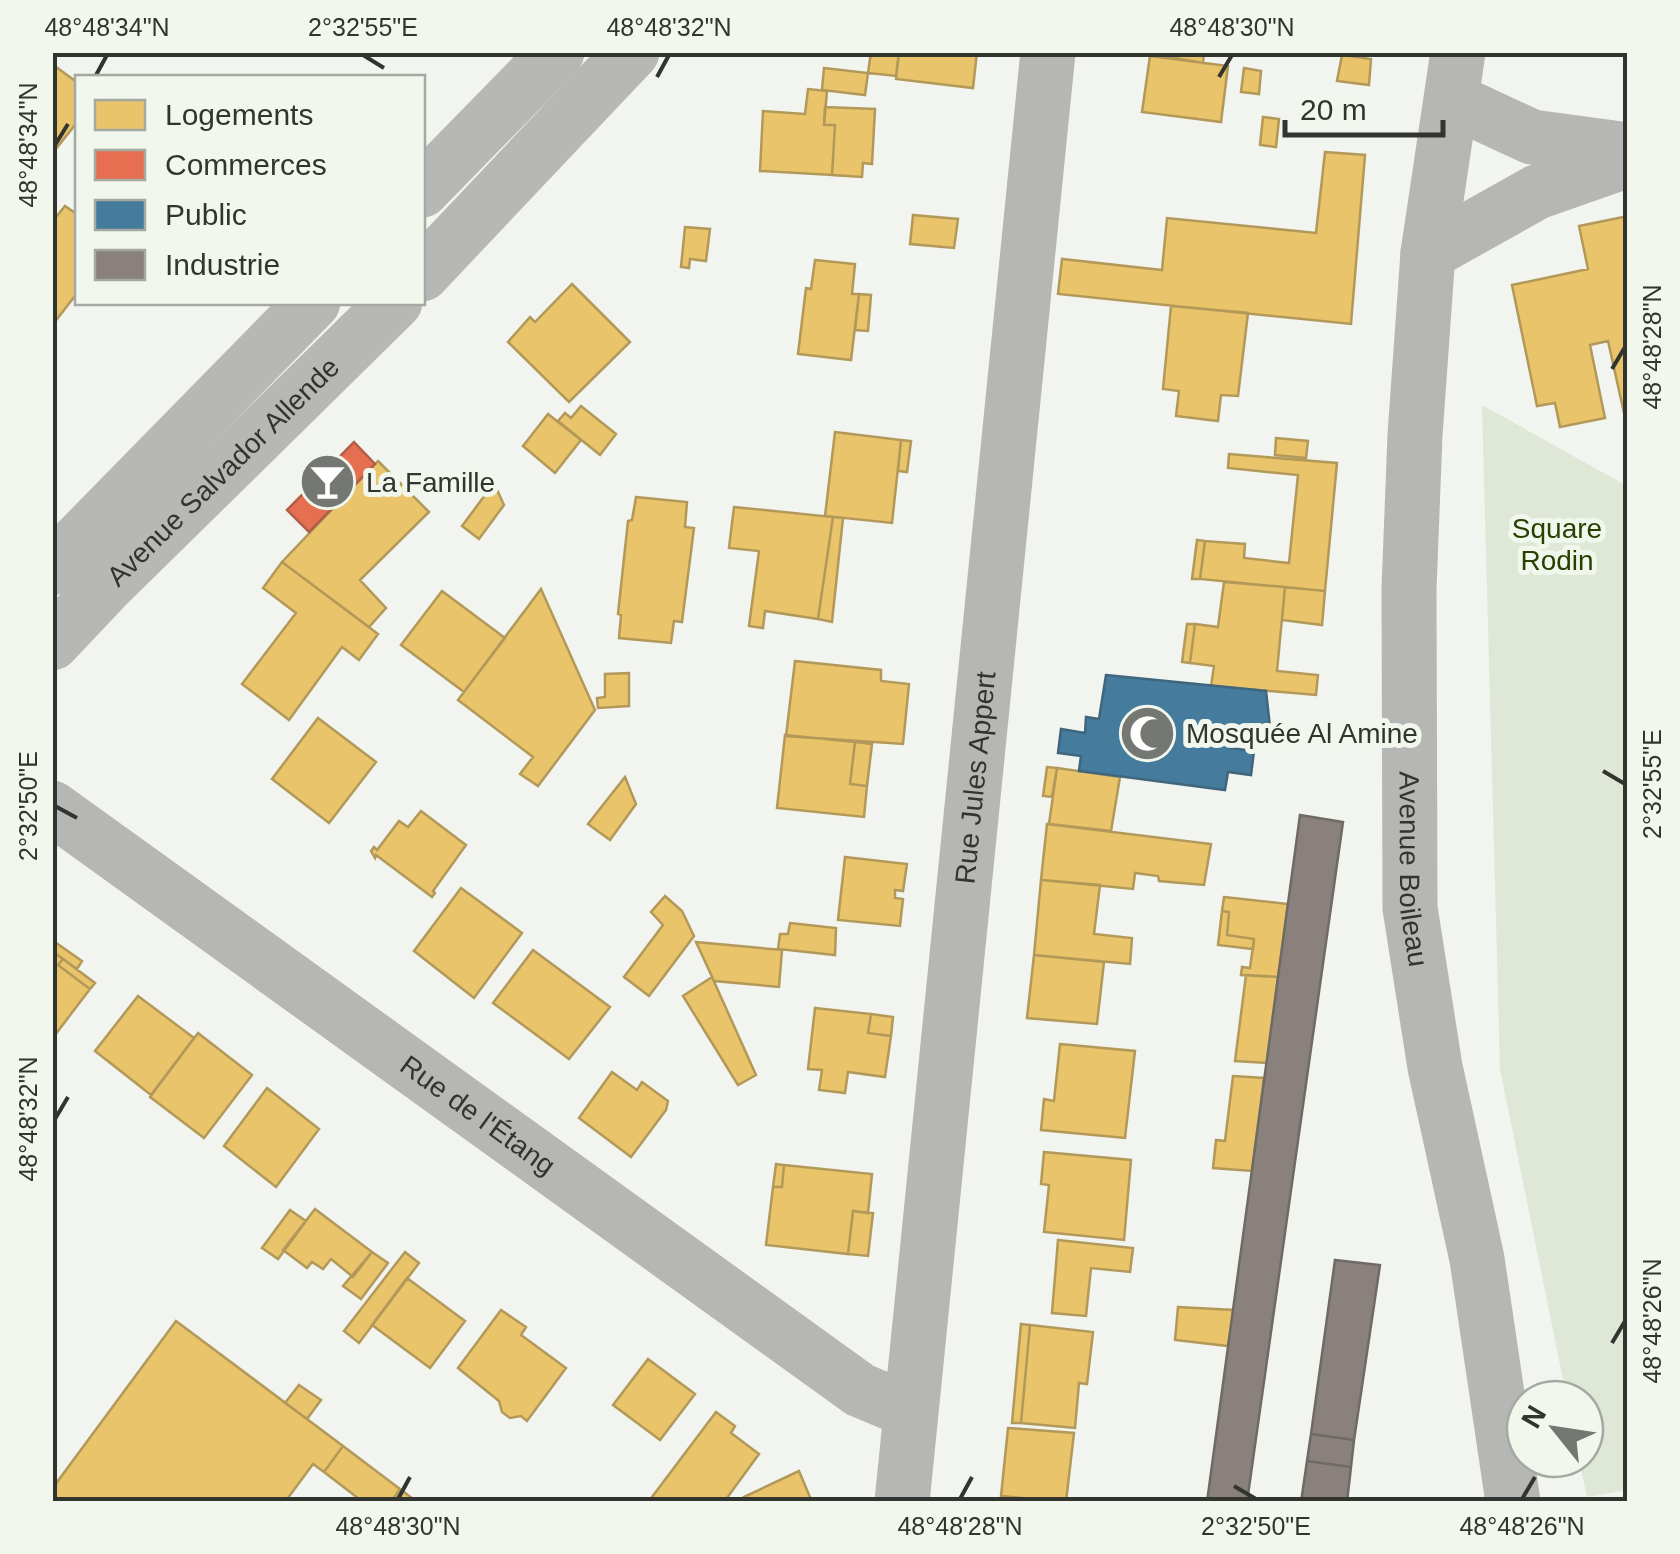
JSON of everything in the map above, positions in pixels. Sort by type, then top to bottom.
[{"type":"main road","points":[[425,187],[557,52]]},
{"type":"main road","points":[[425,271],[632,52]]},
{"type":"main road","name":"Avenue Salvador Allende","points":[[52,568],[310,305]]},
{"type":"main road","name":"Avenue Salvador Allende","points":[[52,643],[392,305]]},
{"type":"street","name":"Rue Jules Appert","points":[[902,1502],[1048,52]]},
{"type":"street","points":[[1455,76],[1532,137],[1628,150]]},
{"type":"street","name":"Avenue Boileau","points":[[1455,76],[1428,253],[1415,435],[1410,589],[1410,908],[1435,1067],[1477,1259],[1513,1502]]},
{"type":"street","points":[[1428,253],[1537,192],[1628,160]]},
{"type":"street","name":"Rue de l'Étang","points":[[52,808],[860,1390],[910,1411]]},
{"type":"green space","name":"Square Rodin","points":[[1482,405],[1627,486],[1628,1490],[1587,1497],[1583,1479],[1605,1479],[1605,1379],[1563,1379],[1500,1069]]},
{"type":"building: Logements","points":[[871,52],[899,52],[896,76],[868,73]]},
{"type":"building: Logements","points":[[899,52],[977,52],[973,88],[896,79]]},
{"type":"building: Logements","points":[[1141,52],[1204,52],[1203,63]]},
{"type":"building: Logements","points":[[1342,55],[1371,59],[1369,85],[1337,81]]},
{"type":"building: Logements","points":[[1150,56],[1228,66],[1221,122],[1142,112]]},
{"type":"building: Logements","points":[[52,64],[75,81],[75,125],[52,154]]},
{"type":"building: Logements","points":[[824,68],[868,73],[865,95],[822,90]]},
{"type":"building: Logements","points":[[1244,68],[1261,71],[1259,94],[1241,92]]},
{"type":"building: Logements","points":[[808,89],[827,91],[824,125],[835,125],[832,175],[760,171],[763,111],[805,114]]},
{"type":"building: Logements","points":[[825,107],[875,109],[872,164],[863,163],[862,177],[832,175],[835,125],[824,125]]},
{"type":"building: Logements","points":[[1263,117],[1279,119],[1276,147],[1260,145]]},
{"type":"building: Logements","points":[[1325,152],[1365,155],[1351,324],[1058,294],[1062,259],[1162,270],[1167,218],[1316,233]]},
{"type":"building: Logements","points":[[65,206],[75,213],[75,296],[57,319],[52,316],[52,222]]},
{"type":"building: Logements","points":[[913,215],[958,219],[954,248],[910,244]]},
{"type":"building: Logements","points":[[1628,216],[1628,431],[1608,341],[1590,345],[1605,418],[1560,427],[1555,403],[1537,406],[1512,285],[1588,269],[1579,226]]},
{"type":"building: Logements","points":[[685,227],[710,229],[706,261],[690,259],[689,268],[681,267]]},
{"type":"building: Logements","points":[[815,260],[855,264],[852,294],[859,294],[851,360],[798,354],[806,288],[811,289]]},
{"type":"building: Logements","points":[[572,284],[630,342],[569,402],[508,342],[530,317],[535,322]]},
{"type":"building: Logements","points":[[859,294],[871,295],[868,331],[855,330]]},
{"type":"building: Logements","points":[[1171,306],[1248,313],[1238,396],[1221,395],[1218,421],[1176,416],[1179,391],[1163,389]]},
{"type":"building: Logements","points":[[581,406],[616,434],[600,455],[558,421],[565,413],[571,418]]},
{"type":"building: Logements","points":[[548,414],[581,440],[555,473],[523,446]]},
{"type":"building: Logements","points":[[835,432],[901,440],[892,523],[825,516]]},
{"type":"building: Logements","points":[[1276,438],[1308,441],[1306,458],[1275,455]]},
{"type":"building: Logements","points":[[901,440],[911,441],[907,472],[898,471]]},
{"type":"building: Logements","points":[[1229,454],[1337,463],[1325,591],[1200,579],[1205,541],[1245,544],[1244,558],[1289,563],[1298,475],[1228,468]]},
{"type":"building: Logements","points":[[378,461],[429,512],[360,580],[386,608],[369,627],[282,562]]},
{"type":"building: Logements","points":[[494,483],[504,505],[479,539],[462,526]]},
{"type":"building: Logements","points":[[636,497],[687,502],[685,527],[694,528],[682,622],[674,621],[671,643],[619,638],[628,521],[632,520]]},
{"type":"building: Logements","points":[[734,507],[833,517],[818,619],[765,611],[763,628],[749,626],[759,551],[729,548]]},
{"type":"building: Logements","points":[[833,517],[843,518],[832,622],[818,619]]},
{"type":"building: Logements","points":[[1197,540],[1205,541],[1200,579],[1192,579]]},
{"type":"building: Logements","points":[[282,562],[378,634],[359,660],[342,647],[289,720],[242,684],[296,613],[263,588]]},
{"type":"building: Logements","points":[[1224,582],[1285,587],[1277,671],[1318,675],[1316,695],[1211,686],[1214,666],[1190,663],[1195,624],[1218,627]]},
{"type":"building: Logements","points":[[1285,587],[1325,591],[1322,625],[1282,620]]},
{"type":"building: Logements","points":[[541,589],[595,710],[538,786],[520,774],[533,757],[458,700]]},
{"type":"building: Logements","points":[[442,591],[505,638],[464,692],[401,645]]},
{"type":"building: Logements","points":[[1187,624],[1195,624],[1190,663],[1182,662]]},
{"type":"building: Logements","points":[[795,661],[881,670],[881,681],[909,684],[903,744],[786,736]]},
{"type":"building: Logements","points":[[629,673],[629,706],[598,708],[597,698],[605,697],[605,674]]},
{"type":"building: Logements","points":[[318,718],[376,762],[329,823],[272,779]]},
{"type":"building: Logements","points":[[785,735],[855,742],[850,784],[867,786],[864,817],[777,808]]},
{"type":"building: Logements","points":[[855,742],[872,744],[867,786],[850,784]]},
{"type":"building: Logements","points":[[1047,767],[1057,768],[1052,797],[1043,796]]},
{"type":"building: Logements","points":[[1057,768],[1120,777],[1111,831],[1049,824]]},
{"type":"building: Logements","points":[[625,777],[636,804],[610,840],[588,824]]},
{"type":"building: Logements","points":[[421,811],[466,845],[432,897],[376,855],[375,858],[371,851],[374,847],[377,850],[399,821],[408,827]]},
{"type":"building: Logements","points":[[1047,824],[1211,844],[1204,885],[1159,881],[1158,876],[1135,873],[1133,889],[1041,880]]},
{"type":"building: Logements","points":[[845,857],[907,864],[903,891],[895,890],[895,898],[903,899],[900,926],[838,920]]},
{"type":"building: Logements","points":[[1041,880],[1100,885],[1094,934],[1132,938],[1130,964],[1034,955]]},
{"type":"building: Logements","points":[[461,888],[522,933],[474,998],[414,951]]},
{"type":"building: Logements","points":[[665,896],[682,911],[694,936],[649,996],[624,977],[663,925],[651,912]]},
{"type":"building: Logements","points":[[1224,897],[1288,904],[1278,977],[1241,975],[1242,967],[1250,968],[1254,939],[1227,935],[1229,912],[1222,911]]},
{"type":"building: Logements","points":[[1222,911],[1229,912],[1227,935],[1254,939],[1253,949],[1218,945]]},
{"type":"building: Logements","points":[[790,923],[836,928],[835,955],[778,949],[780,934],[788,934]]},
{"type":"building: Logements","points":[[52,940],[82,961],[77,969],[52,951]]},
{"type":"building: Logements","points":[[696,942],[782,950],[779,987],[714,981]]},
{"type":"building: Logements","points":[[533,950],[610,1007],[569,1059],[493,1003]]},
{"type":"building: Logements","points":[[52,951],[63,959],[58,965],[90,989],[52,1039]]},
{"type":"building: Logements","points":[[1034,955],[1104,962],[1097,1024],[1027,1018]]},
{"type":"building: Logements","points":[[63,959],[95,983],[90,989],[58,965]]},
{"type":"building: Logements","points":[[1246,975],[1278,977],[1267,1063],[1235,1061]]},
{"type":"building: Logements","points":[[712,977],[756,1075],[738,1085],[683,996]]},
{"type":"building: Logements","points":[[138,996],[194,1038],[151,1095],[95,1051]]},
{"type":"building: Logements","points":[[815,1008],[871,1014],[868,1033],[891,1036],[885,1077],[848,1072],[845,1093],[819,1090],[822,1070],[808,1069]]},
{"type":"building: Logements","points":[[871,1014],[893,1017],[891,1036],[868,1033]]},
{"type":"building: Logements","points":[[198,1033],[252,1075],[204,1138],[150,1097]]},
{"type":"building: Logements","points":[[1060,1044],[1135,1051],[1125,1138],[1041,1130],[1044,1099],[1054,1101]]},
{"type":"building: Logements","points":[[612,1072],[637,1090],[642,1082],[668,1101],[666,1110],[631,1157],[579,1118]]},
{"type":"building: Logements","points":[[1233,1076],[1264,1078],[1252,1171],[1213,1168],[1216,1140],[1225,1141]]},
{"type":"building: Logements","points":[[267,1088],[319,1129],[276,1187],[224,1146]]},
{"type":"building: Logements","points":[[1044,1152],[1131,1160],[1124,1240],[1044,1232],[1049,1185],[1041,1184]]},
{"type":"building: Logements","points":[[776,1164],[784,1165],[782,1187],[773,1187]]},
{"type":"building: Logements","points":[[784,1165],[872,1174],[868,1213],[853,1211],[848,1254],[766,1245],[773,1187],[782,1187]]},
{"type":"building: Logements","points":[[315,1209],[372,1252],[353,1277],[331,1259],[323,1269],[312,1262],[307,1268],[283,1250]]},
{"type":"building: Logements","points":[[290,1210],[306,1221],[278,1259],[262,1248]]},
{"type":"building: Logements","points":[[853,1211],[873,1213],[868,1256],[848,1254]]},
{"type":"building: Logements","points":[[1058,1240],[1133,1248],[1130,1272],[1091,1268],[1086,1316],[1052,1313]]},
{"type":"building: Logements","points":[[372,1252],[388,1263],[361,1299],[343,1286]]},
{"type":"building: Logements","points":[[405,1252],[419,1263],[359,1343],[344,1331]]},
{"type":"building: Logements","points":[[407,1278],[465,1321],[430,1368],[372,1325]]},
{"type":"building: Logements","points":[[1178,1307],[1234,1310],[1228,1346],[1175,1340]]},
{"type":"building: Logements","points":[[501,1310],[526,1327],[521,1335],[566,1368],[527,1421],[502,1412],[499,1401],[458,1368]]},
{"type":"building: Logements","points":[[176,1321],[343,1446],[324,1472],[313,1464],[285,1502],[52,1502],[52,1489]]},
{"type":"building: Logements","points":[[1021,1324],[1030,1325],[1021,1423],[1012,1423]]},
{"type":"building: Logements","points":[[1030,1325],[1093,1332],[1087,1384],[1079,1383],[1075,1428],[1021,1423]]},
{"type":"building: Logements","points":[[648,1359],[695,1394],[660,1440],[613,1405]]},
{"type":"building: Logements","points":[[299,1385],[321,1400],[307,1419],[285,1403]]},
{"type":"building: Logements","points":[[716,1412],[735,1426],[731,1433],[759,1454],[724,1502],[659,1502],[652,1497]]},
{"type":"building: Logements","points":[[1008,1428],[1074,1433],[1066,1502],[1001,1496]]},
{"type":"building: Logements","points":[[343,1446],[400,1489],[391,1502],[363,1502],[324,1472]]},
{"type":"building: Logements","points":[[799,1471],[812,1502],[746,1502],[744,1497]]},
{"type":"building: Logements","points":[[400,1489],[417,1502],[391,1502]]},
{"type":"building: Commerces","points":[[354,442],[375,464],[309,532],[287,510]]},
{"type":"building: Public","name":"Mosquée Al Amine","points":[[1106,675],[1266,691],[1270,727],[1252,724],[1251,734],[1233,732],[1230,748],[1254,751],[1251,775],[1228,772],[1225,790],[1079,771],[1081,756],[1058,753],[1061,729],[1085,733],[1086,717],[1099,719]]},
{"type":"building: Industrie","points":[[1300,815],[1343,822],[1247,1502],[1207,1502]]},
{"type":"building: Industrie","points":[[1335,1260],[1380,1265],[1354,1440],[1311,1434]]},
{"type":"building: Industrie","points":[[1311,1434],[1354,1440],[1351,1467],[1307,1461]]},
{"type":"building: Industrie","points":[[1307,1461],[1351,1467],[1347,1502],[1301,1502]]},
{"type":"place","name":"La Famille","points":[[327,482]]},
{"type":"place","name":"Mosquée Al Amine","points":[[1147,733]]}]
